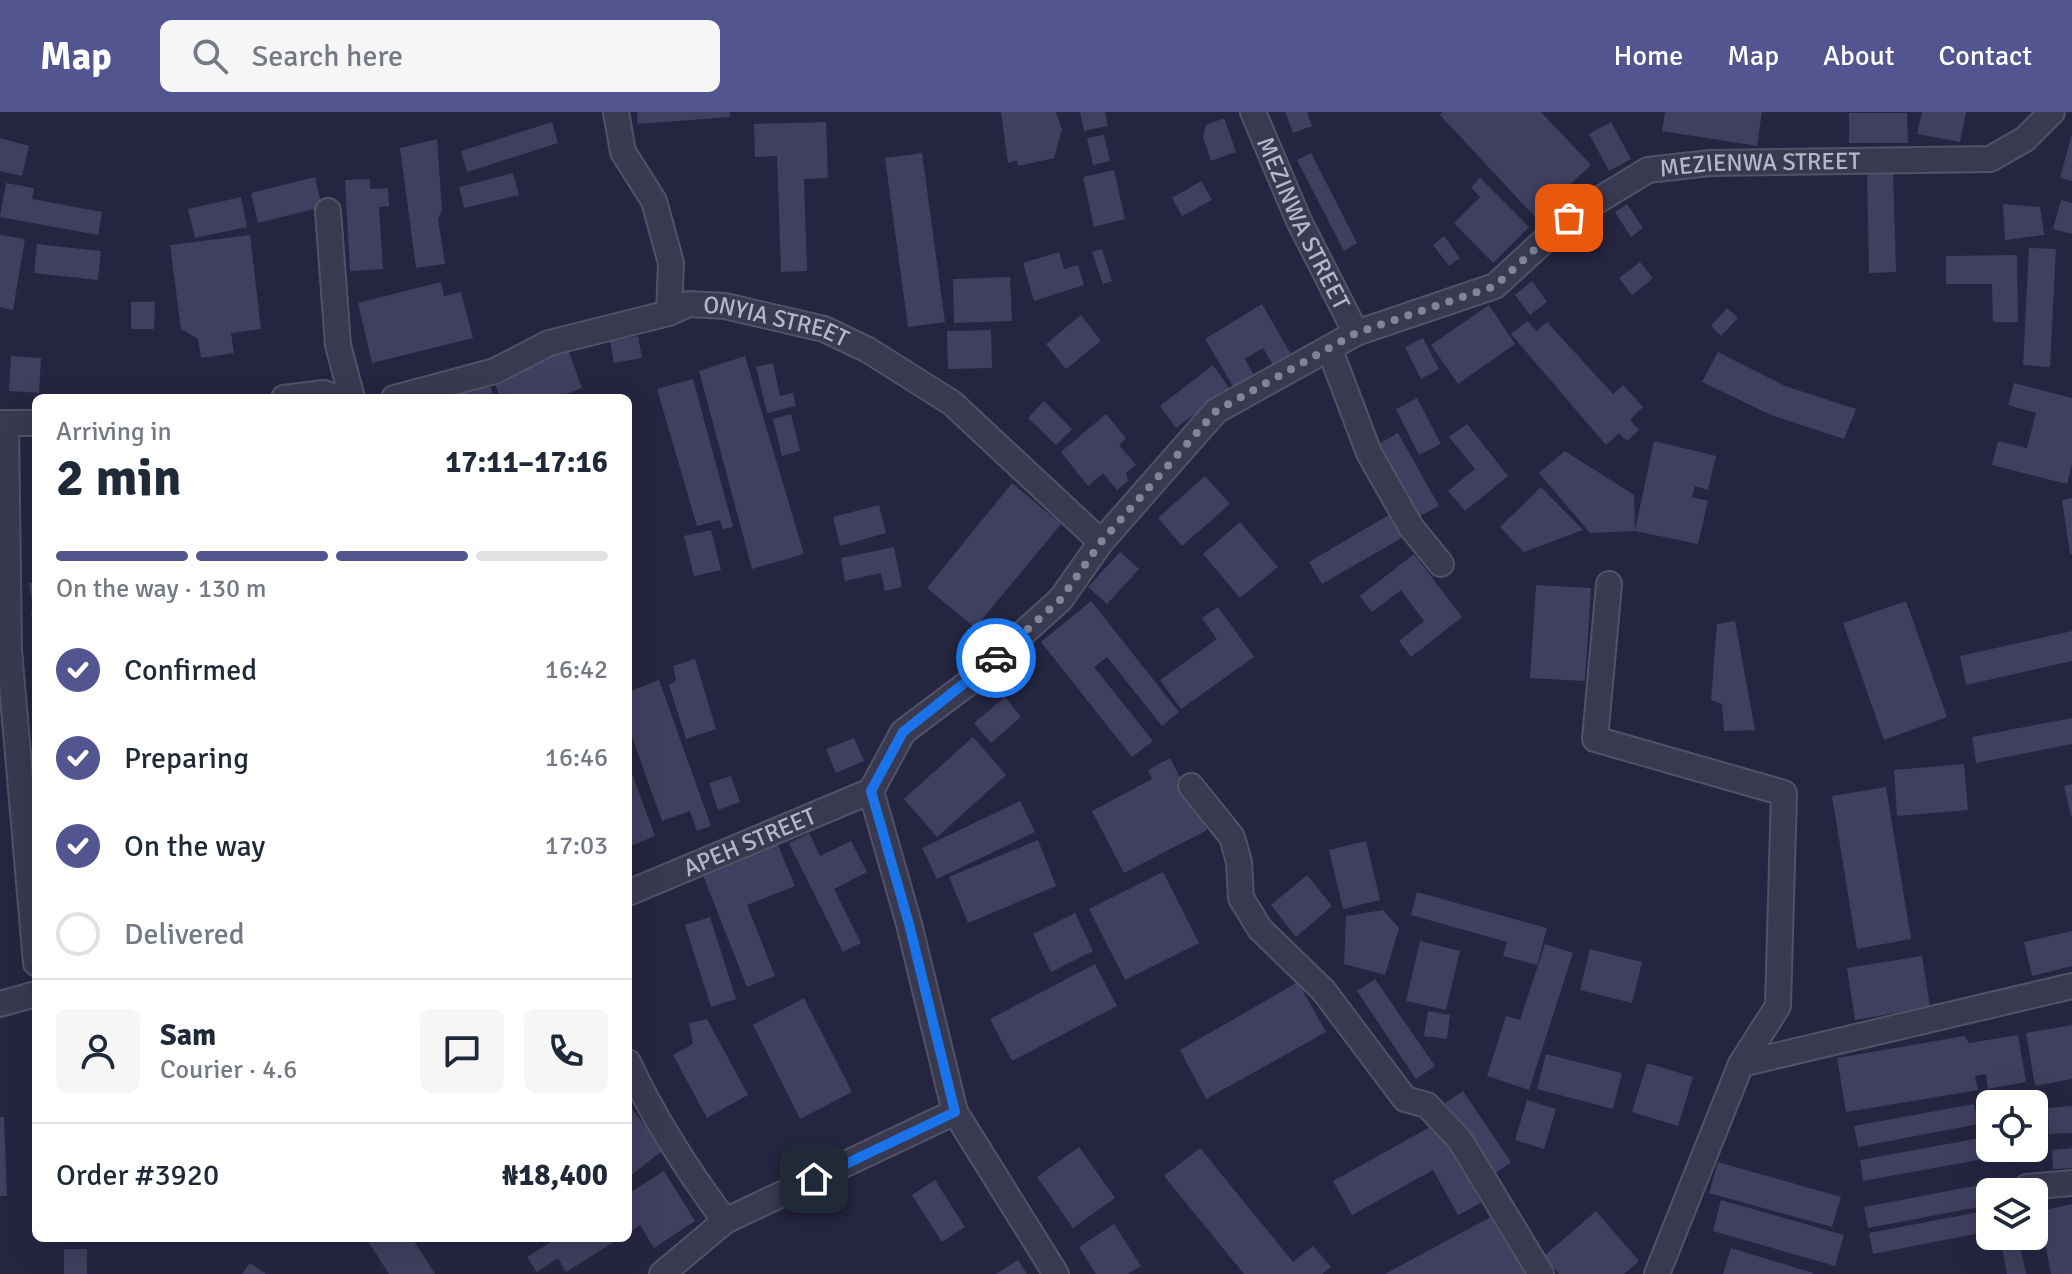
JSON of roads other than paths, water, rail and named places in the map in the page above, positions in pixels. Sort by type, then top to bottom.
[{"type":"street","points":[[616,112],[623,152],[654,201],[671,263],[669,313]]},
{"type":"street","name":"MEZINWA STREET","points":[[1253,112],[1299,221],[1356,333]]},
{"type":"street","name":"MEZIENWA STREET","points":[[871,791],[903,732],[967,684],[1061,599],[1101,542],[1216,411],[1356,333],[1495,286],[1569,218],[1648,170],[1710,163],[1990,159],[2025,139],[2052,112]]},
{"type":"street","points":[[328,211],[338,345],[351,394]]},
{"type":"street","name":"ONYIA STREET","points":[[409,394],[495,371],[549,343],[669,313],[689,304],[725,306],[824,329],[868,350],[952,403],[1101,542]]},
{"type":"street","points":[[1330,350],[1369,453],[1411,527],[1441,564]]},
{"type":"street","points":[[32,423],[3,423],[9,650],[32,917]]},
{"type":"street","points":[[1609,584],[1595,739],[1784,793],[1778,1006],[1741,1064],[1657,1274]]},
{"type":"street","points":[[1191,786],[1232,837],[1239,862],[1241,898],[1260,929],[1323,990],[1405,1099],[1427,1105],[1460,1140],[1541,1274]]},
{"type":"street","points":[[871,791],[909,924],[955,1112],[1056,1274]]},
{"type":"street","name":"APEH STREET","points":[[632,891],[871,791]]},
{"type":"street","points":[[1741,1064],[2072,986]]},
{"type":"street","points":[[0,1004],[32,995]]},
{"type":"street","points":[[632,1071],[693,1179],[725,1221]]},
{"type":"street","points":[[662,1274],[725,1221],[955,1112]]},
{"type":"street","points":[[2048,1185],[2072,1183]]}]
